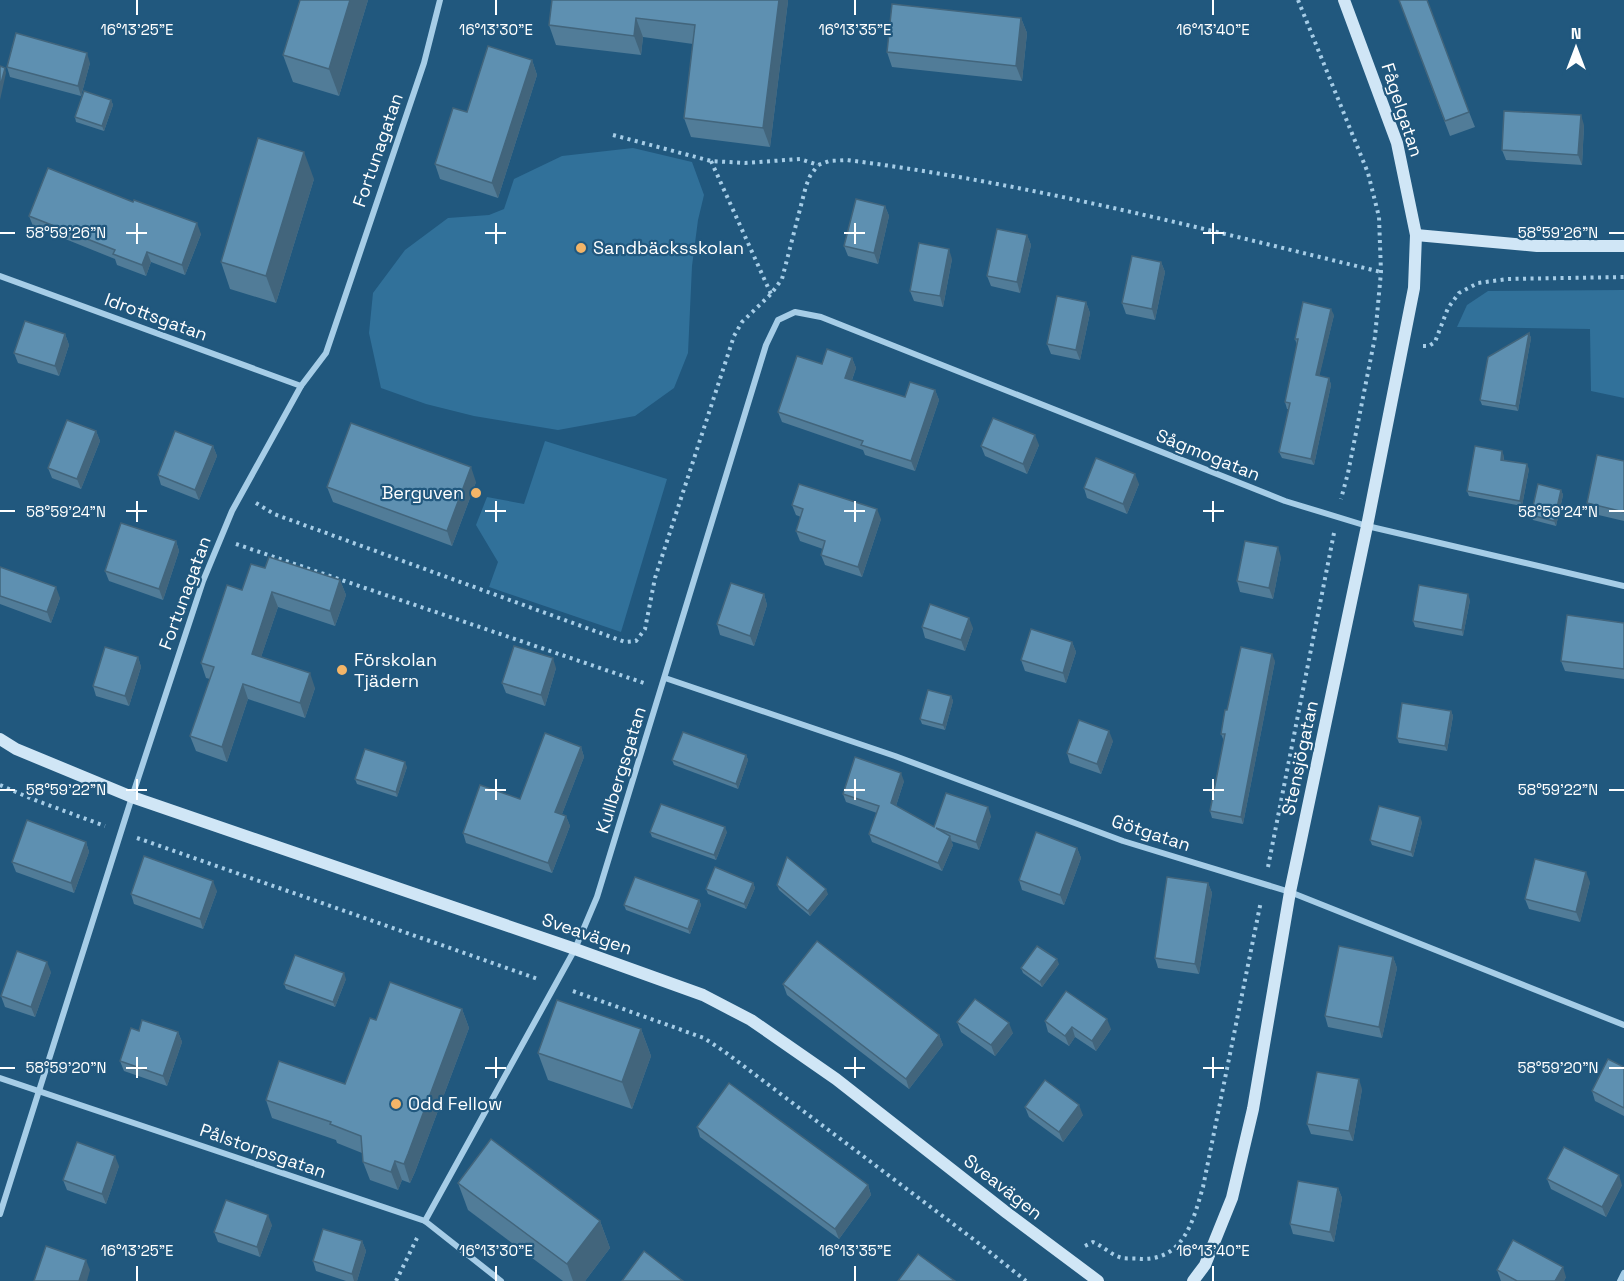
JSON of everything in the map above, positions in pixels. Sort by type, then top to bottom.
[{"type":"street","name":"Fortunagatan","points":[[0,1214],[132,797],[203,582],[243,491],[301,386],[326,353],[424,63],[440,0]]},
{"type":"street","name":"Fågelgatan","points":[[1344,0],[1397,143],[1416,235]]},
{"type":"street","points":[[1416,235],[1537,246],[1624,246]]},
{"type":"street","name":"Stensjögatan","points":[[1193,1281],[1205,1265],[1232,1198],[1253,1109],[1290,892],[1367,526],[1414,288],[1416,235]]},
{"type":"street","name":"Idrottsgatan","points":[[0,276],[301,386]]},
{"type":"street","name":"Sågmogatan","points":[[795,312],[821,317],[1285,501],[1367,526],[1624,586]]},
{"type":"street","name":"Kullbergsgatan","points":[[425,1221],[575,948],[597,897],[766,345],[778,320],[795,312]]},
{"type":"street","name":"Götgatan","points":[[665,678],[895,756],[1123,841],[1290,892],[1624,1025]]},
{"type":"street","name":"Sveavägen","points":[[0,739],[16,749],[132,797],[703,994],[752,1020],[836,1079],[1098,1281]]},
{"type":"street","name":"Pålstorpsgatan","points":[[0,1078],[425,1221],[501,1281]]},
{"type":"street","points":[[1620,1281],[1624,1273]]},
{"type":"path","points":[[1073,1262],[1087,1244],[1093,1242],[1123,1258],[1149,1259],[1162,1256],[1172,1250],[1182,1239],[1192,1222],[1203,1187],[1375,337],[1381,272],[1379,217],[1368,173],[1298,0]]},
{"type":"path","points":[[614,135],[711,161],[745,163],[800,159],[818,165]]},
{"type":"path","points":[[243,491],[257,504],[274,514],[606,636],[625,642],[636,641],[645,629],[655,578],[734,336],[742,322],[771,294],[782,279],[806,186],[818,165],[829,161],[847,160],[1023,188],[1189,225],[1381,272]]},
{"type":"path","points":[[711,161],[771,294]]},
{"type":"path","points":[[1375,337],[1428,346],[1435,342],[1448,308],[1459,293],[1478,283],[1508,279],[1624,277]]},
{"type":"path","points":[[220,539],[662,689]]},
{"type":"path","points":[[396,1281],[425,1221]]},
{"type":"shaded area","points":[[633,148],[692,162],[704,195],[692,266],[688,353],[674,388],[635,416],[558,430],[474,416],[426,404],[381,388],[369,333],[373,293],[405,250],[448,218],[489,215],[504,209],[514,179],[562,156]]},
{"type":"shaded area","points":[[1624,290],[1624,398],[1591,391],[1590,329],[1457,327],[1467,305],[1488,291]]},
{"type":"shaded area","points":[[545,441],[667,479],[621,632],[489,587],[498,562],[476,525],[487,497],[524,504]]},
{"type":"building","points":[[300,0],[350,0],[329,69],[283,55]]},
{"type":"building","points":[[552,0],[779,0],[763,128],[684,118],[695,25],[636,18],[634,36],[549,25]]},
{"type":"building","points":[[1399,0],[1427,0],[1469,112],[1445,121]]},
{"type":"building","points":[[892,4],[1021,18],[1016,66],[887,52]]},
{"type":"building","points":[[16,33],[87,53],[78,86],[7,67]]},
{"type":"building","points":[[488,46],[532,60],[492,183],[435,164],[453,108],[467,112]]},
{"type":"building","points":[[0,66],[5,68],[0,87]]},
{"type":"building","points":[[84,91],[111,100],[102,126],[75,117]]},
{"type":"building","points":[[1504,111],[1581,115],[1578,155],[1502,150]]},
{"type":"building","points":[[258,138],[304,152],[266,276],[221,262]]},
{"type":"building","points":[[48,168],[133,202],[134,200],[197,223],[182,265],[147,252],[142,265],[113,254],[115,250],[29,216]]},
{"type":"building","points":[[856,199],[885,206],[874,253],[844,246]]},
{"type":"building","points":[[997,229],[1027,235],[1017,282],[987,276]]},
{"type":"building","points":[[919,243],[949,249],[940,296],[910,291]]},
{"type":"building","points":[[1132,256],[1161,262],[1152,309],[1122,303]]},
{"type":"building","points":[[1057,296],[1086,302],[1076,350],[1047,344]]},
{"type":"building","points":[[1303,302],[1331,309],[1316,375],[1329,378],[1311,459],[1279,452],[1290,403],[1285,402]]},
{"type":"building","points":[[25,321],[65,334],[55,366],[14,353]]},
{"type":"building","points":[[1529,333],[1516,406],[1480,400],[1488,357]]},
{"type":"building","points":[[827,349],[852,358],[845,378],[905,397],[910,382],[935,390],[911,461],[861,445],[863,441],[778,412],[797,356],[822,364]]},
{"type":"building","points":[[993,418],[1035,435],[1023,464],[981,446]]},
{"type":"building","points":[[67,420],[96,431],[77,479],[48,468]]},
{"type":"building","points":[[351,423],[471,467],[447,531],[327,487]]},
{"type":"building","points":[[175,431],[213,446],[195,490],[158,475]]},
{"type":"building","points":[[1475,446],[1502,451],[1501,460],[1527,464],[1520,501],[1467,491]]},
{"type":"building","points":[[1597,455],[1624,461],[1624,512],[1587,503]]},
{"type":"building","points":[[1096,458],[1135,474],[1123,504],[1084,488]]},
{"type":"building","points":[[799,484],[877,509],[858,567],[821,555],[825,541],[796,531],[803,509],[792,505]]},
{"type":"building","points":[[1538,484],[1561,490],[1554,521],[1531,515]]},
{"type":"building","points":[[121,523],[176,541],[159,589],[105,571]]},
{"type":"building","points":[[1245,541],[1278,547],[1269,588],[1237,581]]},
{"type":"building","points":[[269,557],[340,580],[330,611],[272,592],[252,654],[310,673],[300,703],[243,684],[222,747],[190,736],[214,667],[201,663],[227,585],[242,590],[251,564],[265,568]]},
{"type":"building","points":[[0,567],[56,587],[47,612],[0,596]]},
{"type":"building","points":[[731,583],[764,594],[750,636],[717,624]]},
{"type":"building","points":[[1419,585],[1468,594],[1462,630],[1413,621]]},
{"type":"building","points":[[930,604],[969,618],[961,640],[922,627]]},
{"type":"building","points":[[1567,615],[1624,623],[1624,669],[1561,661]]},
{"type":"building","points":[[1031,629],[1072,642],[1063,673],[1021,660]]},
{"type":"building","points":[[514,646],[553,658],[541,695],[502,683]]},
{"type":"building","points":[[105,647],[138,657],[125,696],[93,686]]},
{"type":"building","points":[[1241,647],[1272,654],[1241,817],[1210,811],[1225,734],[1221,734],[1225,710],[1227,710]]},
{"type":"building","points":[[928,690],[951,696],[943,725],[920,719]]},
{"type":"building","points":[[1402,703],[1451,711],[1445,746],[1397,738]]},
{"type":"building","points":[[1079,720],[1109,731],[1097,764],[1067,753]]},
{"type":"building","points":[[683,732],[746,755],[736,784],[672,760]]},
{"type":"building","points":[[545,733],[581,747],[555,812],[566,816],[548,863],[463,833],[480,785],[520,799]]},
{"type":"building","points":[[365,749],[405,762],[396,792],[355,779]]},
{"type":"building","points":[[855,757],[901,773],[891,803],[934,827],[946,793],[988,807],[976,842],[936,828],[950,836],[938,863],[869,834],[879,806],[843,794]]},
{"type":"building","points":[[661,804],[725,827],[714,855],[650,832]]},
{"type":"building","points":[[1379,806],[1420,817],[1411,852],[1370,840]]},
{"type":"building","points":[[27,820],[86,842],[71,883],[12,862]]},
{"type":"building","points":[[1036,832],[1077,848],[1060,895],[1019,880]]},
{"type":"building","points":[[144,856],[213,881],[200,919],[131,894]]},
{"type":"building","points":[[787,857],[826,889],[808,911],[777,885]]},
{"type":"building","points":[[1535,859],[1586,872],[1576,912],[1525,899]]},
{"type":"building","points":[[715,867],[753,883],[744,904],[706,889]]},
{"type":"building","points":[[635,877],[699,900],[688,929],[624,905]]},
{"type":"building","points":[[1167,877],[1208,883],[1195,964],[1155,958]]},
{"type":"building","points":[[817,941],[939,1035],[906,1079],[783,984]]},
{"type":"building","points":[[1037,946],[1057,959],[1040,982],[1021,968]]},
{"type":"building","points":[[1339,946],[1393,957],[1379,1027],[1325,1016]]},
{"type":"building","points":[[17,951],[47,962],[31,1007],[1,996]]},
{"type":"building","points":[[295,955],[344,973],[333,1002],[284,984]]},
{"type":"building","name":"Odd Fellow","points":[[390,982],[462,1009],[404,1164],[395,1161],[391,1172],[363,1162],[361,1136],[330,1124],[331,1122],[266,1100],[279,1061],[345,1084],[370,1018],[376,1020]]},
{"type":"building","points":[[1066,991],[1107,1019],[1092,1041],[1072,1027],[1065,1036],[1045,1021]]},
{"type":"building","points":[[975,999],[1009,1023],[991,1045],[957,1022]]},
{"type":"building","points":[[557,1000],[641,1029],[622,1082],[538,1053]]},
{"type":"building","points":[[142,1020],[178,1032],[163,1076],[120,1061],[131,1028],[139,1031]]},
{"type":"building","points":[[1608,1059],[1624,1067],[1624,1108],[1592,1091]]},
{"type":"building","points":[[1317,1072],[1359,1079],[1349,1131],[1307,1124]]},
{"type":"building","points":[[1045,1080],[1079,1105],[1059,1132],[1025,1107]]},
{"type":"building","points":[[729,1083],[868,1185],[835,1229],[697,1127]]},
{"type":"building","points":[[491,1139],[600,1221],[567,1264],[458,1183]]},
{"type":"building","points":[[77,1142],[115,1156],[102,1194],[63,1180]]},
{"type":"building","points":[[1564,1147],[1619,1175],[1602,1207],[1547,1179]]},
{"type":"building","points":[[1298,1181],[1338,1188],[1330,1232],[1290,1224]]},
{"type":"building","points":[[226,1200],[268,1215],[257,1247],[214,1232]]},
{"type":"building","points":[[323,1229],[362,1241],[352,1274],[313,1261]]},
{"type":"building","points":[[1513,1240],[1563,1267],[1555,1281],[1517,1281],[1497,1270]]},
{"type":"building","points":[[46,1246],[86,1260],[79,1281],[34,1281]]},
{"type":"building","points":[[644,1251],[683,1281],[622,1281]]},
{"type":"building","points":[[918,1254],[955,1281],[898,1281]]},
{"type":"place","name":"Sandbäcksskolan","points":[[581,248]]},
{"type":"place","name":"Berguven","points":[[476,493]]},
{"type":"place","name":"Förskolan Tjädern","points":[[342,670]]},
{"type":"place","name":"Odd Fellow","points":[[396,1104]]}]
